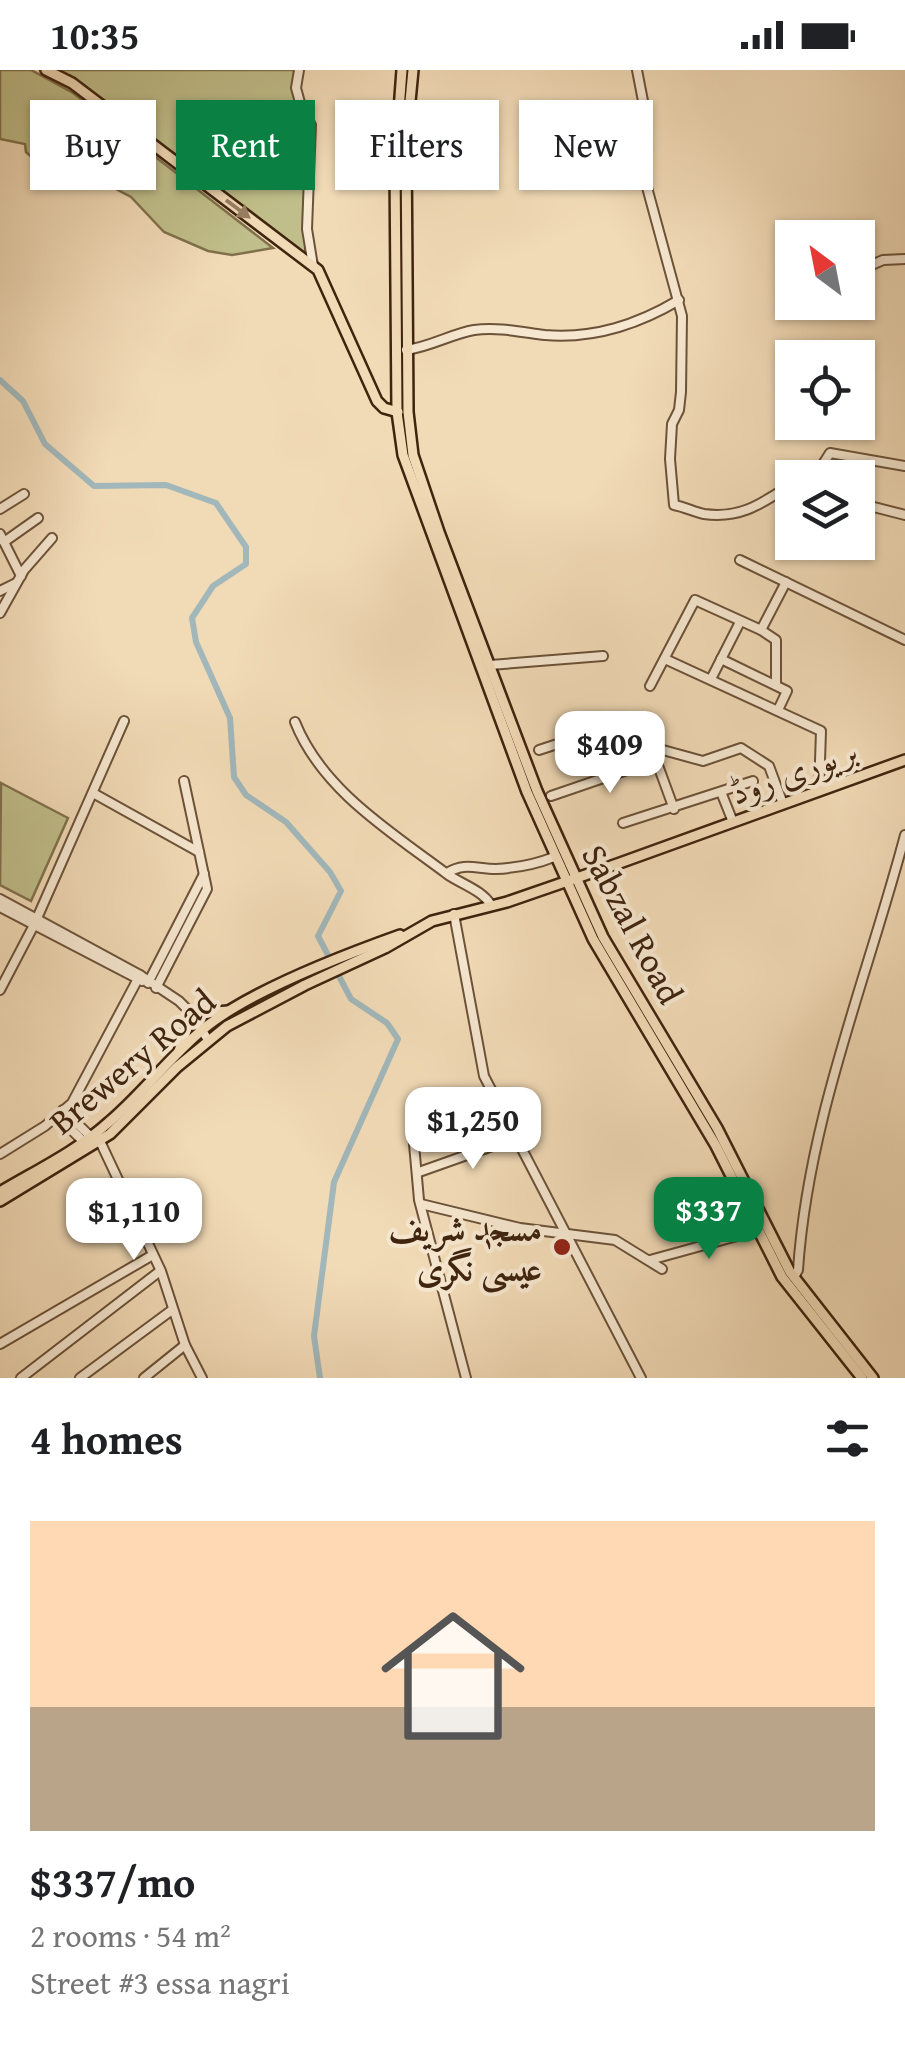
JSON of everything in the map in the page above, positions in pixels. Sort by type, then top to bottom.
[{"type":"main road","points":[[46,70],[72,83],[314,266],[324,279],[377,401],[384,408],[402,412]]},
{"type":"main road","points":[[402,70],[396,144],[402,412]]},
{"type":"main road","points":[[402,412],[406,350],[406,143],[413,70]]},
{"type":"main road","name":"Sabzal Road","points":[[402,412],[413,455],[490,665],[492,684],[554,857],[684,1083],[759,1230],[862,1378]]},
{"type":"main road","name":"Sabzal Road","points":[[402,412],[403,455],[569,878]]},
{"type":"main road","name":"بریوری روڈ","points":[[303,980],[454,914],[490,905],[905,760]]},
{"type":"main road","name":"Brewery Road","points":[[0,1192],[92,1138],[202,1030],[231,1011],[303,980]]},
{"type":"main road","name":"Brewery Road","points":[[0,1201],[92,1138],[208,1040],[303,980]]},
{"type":"main road","points":[[178,1055],[192,1014],[231,1011]]},
{"type":"main road","name":"Sabzal Road","points":[[684,1083],[717,1128],[788,1276],[873,1378]]},
{"type":"street","points":[[298,70],[296,88],[311,125],[307,228],[314,266]]},
{"type":"street","points":[[638,70],[644,101],[645,180],[679,300],[683,342],[681,392],[672,424],[670,459],[674,505],[700,514],[742,514],[775,494]]},
{"type":"street","points":[[875,263],[905,259]]},
{"type":"street","points":[[406,350],[474,330],[548,335],[617,330],[649,318],[679,300]]},
{"type":"street","points":[[826,460],[830,453],[870,460]]},
{"type":"street","points":[[875,461],[905,466]]},
{"type":"street","points":[[0,509],[24,494]]},
{"type":"street","points":[[875,507],[905,515]]},
{"type":"street","points":[[19,580],[2,538],[38,518]]},
{"type":"street","points":[[0,613],[19,580],[52,538]]},
{"type":"street","points":[[740,560],[905,640]]},
{"type":"street","points":[[0,591],[19,580]]},
{"type":"street","points":[[761,630],[786,582]]},
{"type":"street","points":[[650,686],[695,600],[776,640],[776,685]]},
{"type":"street","points":[[712,678],[740,622]]},
{"type":"street","points":[[490,665],[603,656]]},
{"type":"street","points":[[665,659],[820,730],[819,791]]},
{"type":"street","points":[[721,659],[787,690],[778,710]]},
{"type":"street","points":[[0,990],[35,922],[124,721]]},
{"type":"street","points":[[295,722],[311,755],[368,814],[447,873],[486,896],[490,905]]},
{"type":"street","points":[[540,750],[612,726],[641,726],[652,747],[703,761],[741,748],[769,766],[783,804]]},
{"type":"street","points":[[552,796],[656,760],[674,809]]},
{"type":"street","points":[[0,1154],[72,1104],[204,874],[184,781]]},
{"type":"street","points":[[623,823],[753,781]]},
{"type":"street","points":[[722,792],[733,822]]},
{"type":"street","points":[[93,793],[199,852]]},
{"type":"street","points":[[788,1276],[798,1270],[802,1214],[844,1033],[905,835]]},
{"type":"street","points":[[447,873],[469,864],[490,869],[532,866],[554,857]]},
{"type":"street","points":[[0,899],[179,1001],[208,1040]]},
{"type":"street","points":[[0,907],[35,922]]},
{"type":"street","points":[[454,914],[484,1076],[641,1378]]},
{"type":"street","points":[[60,1113],[92,1138],[160,1271],[185,1346],[202,1378]]},
{"type":"street","points":[[413,1134],[422,1204],[466,1378]]},
{"type":"street","points":[[418,1172],[515,1138]]},
{"type":"street","points":[[422,1204],[520,1228],[615,1240],[662,1269]]},
{"type":"street","points":[[650,1260],[759,1230]]},
{"type":"street","points":[[0,1344],[152,1256]]},
{"type":"street","points":[[21,1378],[160,1271]]},
{"type":"street","points":[[80,1378],[172,1310]]},
{"type":"street","points":[[144,1378],[185,1346]]},
{"type":"shaded area","points":[[0,70],[31,70],[82,100],[30,100],[30,155],[25,144],[0,139]]},
{"type":"shaded area","points":[[52,70],[296,70],[293,92],[297,100],[176,100],[176,162],[156,147],[156,100],[92,100]]},
{"type":"shaded area","points":[[156,157],[176,173],[176,190],[198,190],[273,248],[232,255],[208,251],[164,232],[131,197],[118,190],[156,190]]},
{"type":"shaded area","points":[[213,190],[307,190],[305,258]]},
{"type":"shaded area","points":[[1,783],[68,818],[31,901],[0,885]]},
{"type":"waterway","points":[[0,380],[23,401],[45,444],[94,486],[166,485],[216,503],[246,547],[246,564],[213,586],[192,618],[196,642],[230,718],[234,777],[246,795],[286,822],[330,872],[341,891],[318,936],[351,999],[387,1023],[398,1039],[334,1182],[314,1336],[320,1378]]},
{"type":"place","name":"مسجد شریف عیسیٰ نگری","points":[[562,1247]]}]
